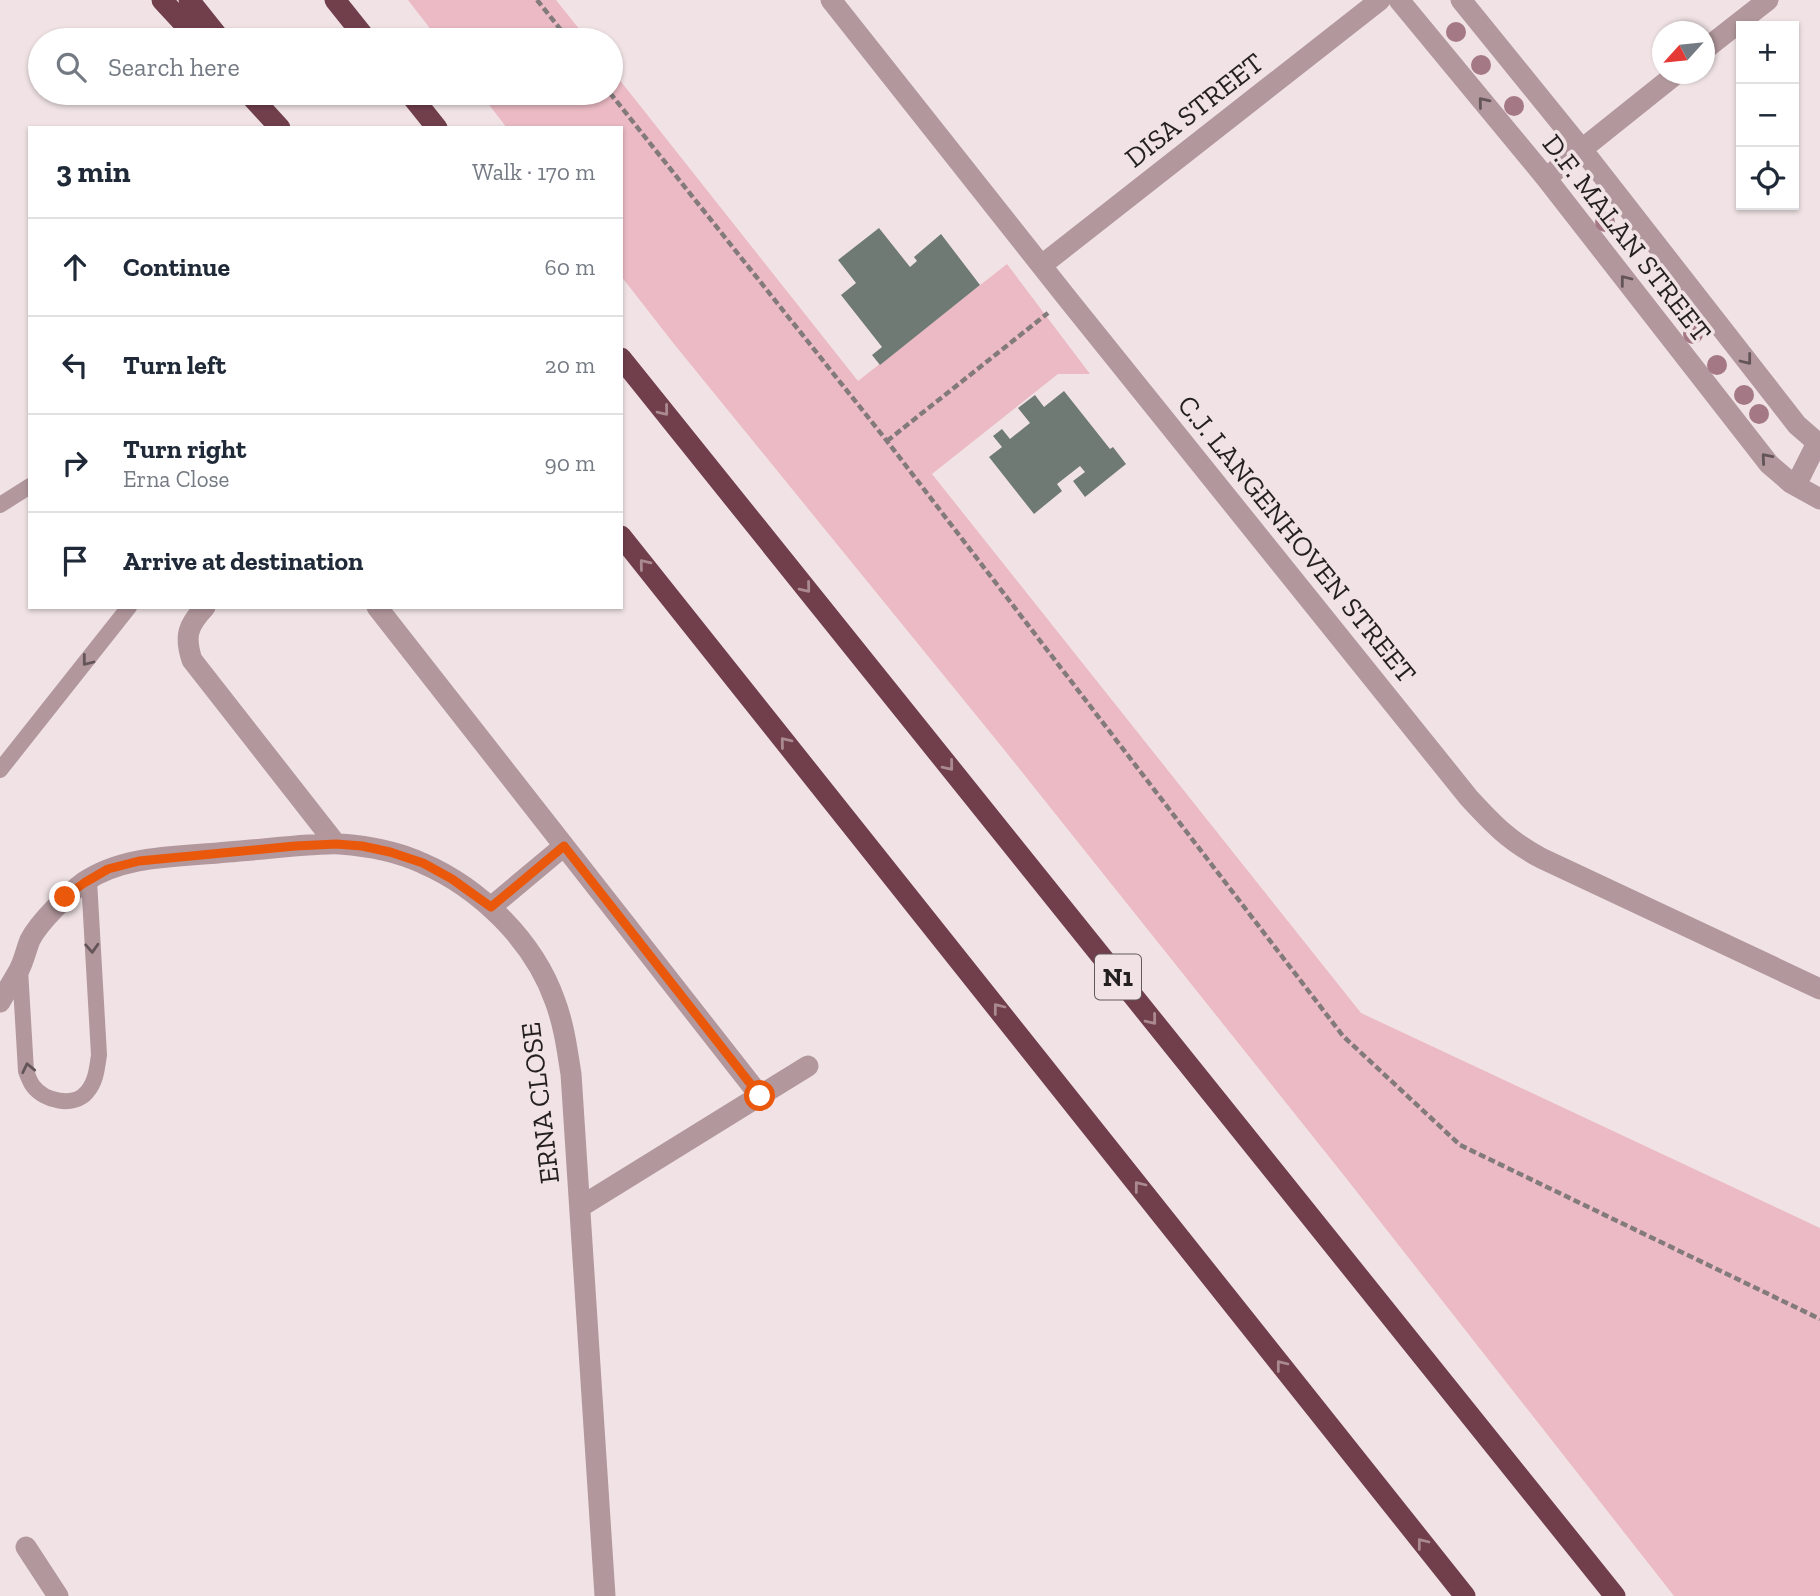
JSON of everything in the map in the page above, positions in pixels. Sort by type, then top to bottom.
[{"type":"highway","points":[[162,0],[188,28]]},
{"type":"highway","points":[[189,0],[211,28]]},
{"type":"highway","points":[[335,0],[358,28]]},
{"type":"highway","points":[[351,0],[371,28]]},
{"type":"highway","points":[[259,105],[278,126]]},
{"type":"highway","points":[[272,105],[288,126]]},
{"type":"highway","points":[[419,105],[437,126]]},
{"type":"highway","points":[[424,105],[438,126]]},
{"type":"highway","name":"N1","points":[[623,360],[1615,1596]]},
{"type":"highway","points":[[623,539],[1465,1596]]},
{"type":"street","name":"C.J. LANGENHOVEN STREET","points":[[831,0],[1469,798],[1499,830],[1541,858],[1820,989]]},
{"type":"street","name":"DISA STREET","points":[[1042,265],[1380,0]]},
{"type":"street","name":"D.F. MALAN STREET","points":[[1399,0],[1546,178],[1769,464],[1820,499]]},
{"type":"street","name":"D.F. MALAN STREET","points":[[1461,0],[1581,148],[1797,425],[1818,444]]},
{"type":"street","points":[[1715,41],[1768,0]]},
{"type":"street","points":[[1546,178],[1662,84]]},
{"type":"street","points":[[1796,485],[1818,444]]},
{"type":"street","points":[[203,609],[194,619],[188,633],[188,648],[192,660],[336,844]]},
{"type":"street","points":[[379,609],[760,1096]]},
{"type":"street","name":"ERNA CLOSE","points":[[0,1002],[20,968],[31,939],[65,897],[108,869],[139,861],[336,844],[390,852],[423,863],[452,879],[491,907],[519,936],[537,963],[555,999],[571,1074],[605,1596]]},
{"type":"street","points":[[491,907],[564,846]]},
{"type":"street","points":[[580,1207],[808,1066]]},
{"type":"street","points":[[26,1546],[58,1596]]},
{"type":"lane","points":[[0,505],[28,487]]},
{"type":"lane","points":[[0,770],[127,609]]},
{"type":"lane","points":[[20,968],[26,1071],[33,1087],[46,1097],[60,1101],[78,1099],[87,1093],[95,1078],[99,1055],[89,880]]},
{"type":"path","points":[[537,0],[559,28]]},
{"type":"path","points":[[620,105],[887,442],[1343,1036],[1460,1145],[1820,1319]]},
{"type":"path","points":[[887,442],[1067,298]]},
{"type":"shaded area","points":[[408,0],[556,0],[578,28],[430,28]]},
{"type":"shaded area","points":[[623,84],[858,381],[1007,264],[1090,374],[1058,374],[932,474],[1361,1013],[1820,1228],[1820,1596],[1674,1596],[1346,1178],[623,279],[623,126],[505,126],[489,105],[623,105]]},
{"type":"building","points":[[879,228],[910,267],[917,261],[914,257],[941,234],[980,285],[880,365],[872,355],[882,347],[841,295],[856,283],[838,260]]},
{"type":"building","points":[[1064,391],[1110,449],[1113,447],[1126,464],[1085,497],[1073,481],[1085,472],[1080,466],[1057,484],[1062,491],[1034,514],[989,457],[1002,447],[993,436],[1002,429],[1010,439],[1030,423],[1018,408],[1035,395],[1044,407]]},
{"type":"route","points":[[65,897],[108,869],[139,861],[336,844],[390,852],[423,863],[452,879],[491,907],[564,846],[760,1096]]}]
